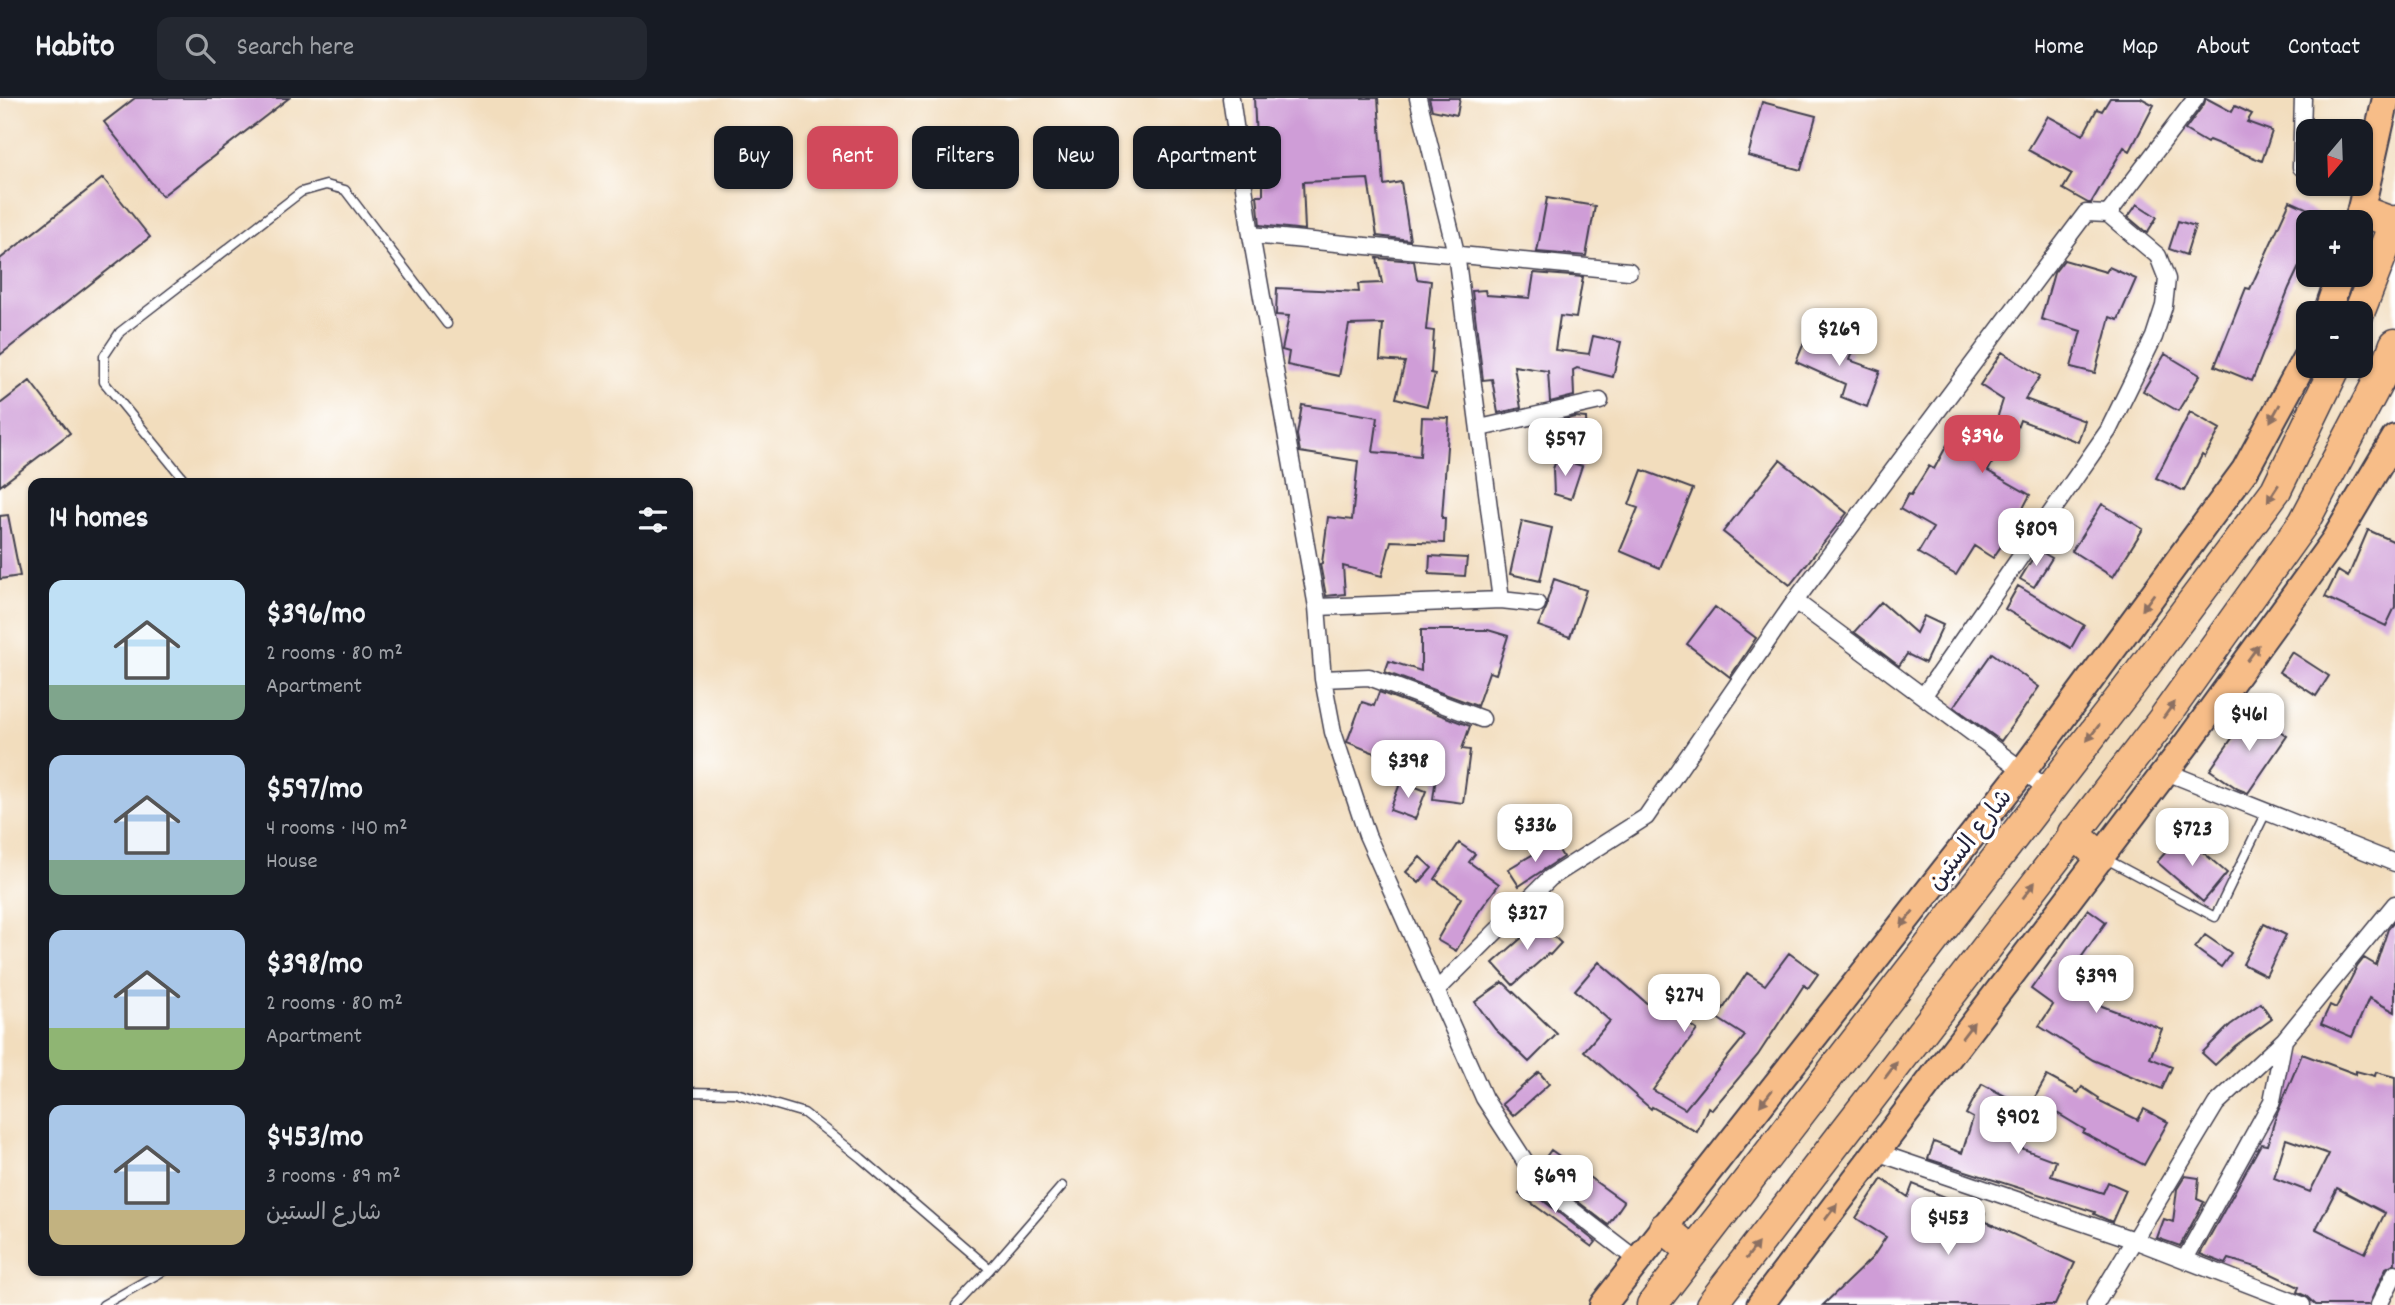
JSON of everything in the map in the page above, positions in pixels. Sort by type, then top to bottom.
[{"type":"highway","points":[[2360,201],[2395,222],[2364,301]]},
{"type":"highway","points":[[1711,1305],[2161,722],[2304,522],[2388,363],[2395,344]]},
{"type":"highway","name":"شارع الستين","points":[[1652,1305],[2132,683],[2276,489],[2330,378]]},
{"type":"highway","points":[[2073,834],[2100,856]]},
{"type":"highway","points":[[1664,1228],[1693,1252]]},
{"type":"main road","points":[[2360,201],[2386,98]]},
{"type":"main road","name":"شارع الستين","points":[[1603,1305],[2022,772],[2245,470],[2296,376]]},
{"type":"main road","points":[[1760,1305],[2164,771],[2334,541],[2395,438]]},
{"type":"street","points":[[1231,98],[1251,235],[1317,607],[1323,679],[1333,732],[1367,835],[1484,1098],[1541,1186],[1637,1260]]},
{"type":"street","points":[[1418,98],[1456,253],[1501,600]]},
{"type":"street","points":[[2108,214],[2196,98]]},
{"type":"street","points":[[2302,119],[2303,98]]},
{"type":"street","points":[[1437,990],[1550,878],[1646,817],[1795,601],[2087,213],[2108,214],[2158,256],[2167,279],[2164,306],[2154,337],[2108,431],[1924,695]]},
{"type":"street","points":[[1251,235],[1629,271]]},
{"type":"street","points":[[1480,428],[1600,401]]},
{"type":"street","points":[[1317,607],[1501,600],[1537,604]]},
{"type":"street","points":[[1795,601],[2049,790]]},
{"type":"street","points":[[1323,679],[1369,677],[1482,719]]},
{"type":"street","points":[[2164,771],[2395,863]]},
{"type":"street","points":[[2095,1305],[2217,1104],[2284,1040],[2395,904]]},
{"type":"street","points":[[2185,1259],[2272,1101],[2284,1040]]},
{"type":"street","points":[[1876,1152],[2134,1240],[2302,1305]]},
{"type":"street","points":[[2379,1305],[2395,1273]]},
{"type":"lane","points":[[183,478],[104,382],[104,356],[120,332],[301,192],[327,185],[345,190],[447,324]]},
{"type":"lane","points":[[2100,856],[2215,917],[2266,812]]},
{"type":"lane","points":[[693,1092],[736,1093],[804,1113],[861,1158],[990,1269]]},
{"type":"lane","points":[[956,1305],[1062,1186]]},
{"type":"lane","points":[[103,1305],[154,1276]]},
{"type":"building","points":[[135,98],[289,98],[162,196],[104,122]]},
{"type":"building","points":[[1254,98],[1378,98],[1384,185],[1401,182],[1410,240],[1377,236],[1368,179],[1303,182],[1305,230],[1260,225],[1257,195],[1263,195],[1263,189],[1281,189],[1281,126],[1255,126]]},
{"type":"building","points":[[1429,98],[1460,98],[1457,115],[1432,110]]},
{"type":"building","points":[[2110,98],[2141,98],[2154,105],[2130,151],[2124,147],[2091,203],[2088,203],[2063,189],[2072,174],[2028,150],[2048,116],[2083,135],[2097,109],[2102,111]]},
{"type":"building","points":[[2206,98],[2232,112],[2235,106],[2252,114],[2247,122],[2272,131],[2262,161],[2209,140],[2207,143],[2185,130]]},
{"type":"building","points":[[1762,102],[1816,116],[1801,170],[1748,156]]},
{"type":"building","points":[[103,178],[150,237],[0,355],[0,259]]},
{"type":"building","points":[[1547,198],[1595,206],[1586,256],[1537,252]]},
{"type":"building","points":[[2290,201],[2310,210],[2296,210],[2296,273],[2252,381],[2215,366],[2246,288],[2250,289]]},
{"type":"building","points":[[2137,204],[2157,217],[2147,233],[2128,217]]},
{"type":"building","points":[[2178,221],[2195,226],[2186,255],[2169,249]]},
{"type":"building","points":[[1377,258],[1414,261],[1417,279],[1431,281],[1426,330],[1434,331],[1431,373],[1435,374],[1427,406],[1396,398],[1405,362],[1380,360],[1383,324],[1349,325],[1339,376],[1287,365],[1289,352],[1282,350],[1289,316],[1276,315],[1277,288],[1359,292],[1358,284],[1382,283]]},
{"type":"building","points":[[2064,260],[2106,272],[2109,267],[2136,279],[2118,320],[2110,317],[2095,373],[2071,367],[2081,331],[2041,319],[2054,273]]},
{"type":"building","points":[[1534,273],[1583,277],[1576,318],[1560,316],[1555,350],[1589,354],[1593,336],[1621,342],[1613,377],[1577,368],[1573,370],[1574,396],[1550,402],[1548,371],[1514,366],[1521,408],[1498,413],[1492,379],[1483,380],[1472,291],[1485,290],[1486,295],[1530,298]]},
{"type":"building","points":[[1808,333],[1852,352],[1849,360],[1880,371],[1867,407],[1841,397],[1845,384],[1796,362]]},
{"type":"building","points":[[2002,352],[2040,376],[2025,399],[2085,421],[2078,442],[2020,420],[2015,434],[2008,432],[1988,471],[2030,495],[1993,558],[1974,546],[1956,575],[1918,553],[1933,528],[1900,509],[1929,466],[1934,469],[1947,445],[1964,455],[1978,427],[1992,434],[2003,400],[1980,385]]},
{"type":"building","points":[[2165,354],[2200,375],[2178,411],[2143,391]]},
{"type":"building","points":[[30,381],[70,433],[0,486],[0,404]]},
{"type":"building","points":[[1302,405],[1378,417],[1373,452],[1420,456],[1422,417],[1449,418],[1442,518],[1445,518],[1444,543],[1391,541],[1382,576],[1343,566],[1345,594],[1326,596],[1320,564],[1328,517],[1352,520],[1358,461],[1300,452],[1297,435]]},
{"type":"building","points":[[2190,412],[2220,429],[2205,457],[2202,455],[2184,491],[2156,478]]},
{"type":"building","points":[[1575,417],[1586,418],[1587,442],[1555,443],[1555,422]]},
{"type":"building","points":[[1557,458],[1582,466],[1571,499],[1554,494],[1553,469]]},
{"type":"building","points":[[1780,460],[1847,513],[1790,585],[1723,532]]},
{"type":"building","points":[[1642,470],[1693,489],[1660,568],[1620,551],[1638,508],[1629,505]]},
{"type":"building","points":[[2102,504],[2143,529],[2113,577],[2072,551]]},
{"type":"building","points":[[8,515],[20,576],[0,579],[0,516]]},
{"type":"building","points":[[1522,521],[1552,528],[1540,581],[1510,574]]},
{"type":"building","points":[[2368,530],[2395,542],[2395,607],[2386,626],[2325,597],[2338,571],[2348,577]]},
{"type":"building","points":[[2038,550],[2052,558],[2034,587],[2020,579]]},
{"type":"building","points":[[1430,556],[1467,558],[1465,576],[1429,574]]},
{"type":"building","points":[[1554,579],[1586,590],[1570,637],[1538,626]]},
{"type":"building","points":[[2018,586],[2084,625],[2071,648],[2005,609]]},
{"type":"building","points":[[1881,602],[1916,633],[1924,616],[1943,625],[1925,663],[1907,654],[1899,666],[1854,632]]},
{"type":"building","points":[[1715,607],[1756,638],[1730,677],[1687,644]]},
{"type":"building","points":[[1421,630],[1488,630],[1508,636],[1496,674],[1489,672],[1477,706],[1385,672],[1389,661],[1421,671]]},
{"type":"building","points":[[2292,652],[2329,676],[2316,696],[2279,672]]},
{"type":"building","points":[[1992,653],[2039,687],[2001,741],[1954,707]]},
{"type":"building","points":[[1379,692],[1470,726],[1462,749],[1470,750],[1463,803],[1433,799],[1438,762],[1388,745],[1382,756],[1347,742],[1362,702],[1374,706]]},
{"type":"building","points":[[2251,711],[2287,736],[2248,793],[2210,770]]},
{"type":"building","points":[[1401,781],[1426,791],[1415,819],[1390,810]]},
{"type":"building","points":[[2182,834],[2227,873],[2203,902],[2157,862]]},
{"type":"building","points":[[1554,842],[1563,857],[1519,886],[1508,869]]},
{"type":"building","points":[[1459,843],[1475,854],[1469,862],[1499,884],[1456,951],[1437,940],[1461,898],[1435,879]]},
{"type":"building","points":[[1420,857],[1432,868],[1419,883],[1406,872]]},
{"type":"building","points":[[2088,909],[2106,922],[2064,982],[2102,1006],[2162,1029],[2150,1058],[2172,1067],[2162,1089],[2093,1060],[2039,1026],[2053,1005],[2031,989]]},
{"type":"building","points":[[1534,918],[1561,943],[1513,985],[1493,963],[1526,934],[1522,931]]},
{"type":"building","points":[[2395,921],[2395,1012],[2369,998],[2352,1037],[2321,1024],[2330,1005],[2336,1008],[2364,958],[2376,965],[2388,929]]},
{"type":"building","points":[[2264,924],[2286,935],[2266,976],[2243,964]]},
{"type":"building","points":[[2205,935],[2231,953],[2221,967],[2195,948]]},
{"type":"building","points":[[1789,953],[1818,974],[1808,988],[1804,985],[1758,1055],[1712,1110],[1708,1107],[1697,1132],[1652,1107],[1651,1109],[1584,1051],[1610,1021],[1575,990],[1599,962],[1650,1006],[1655,1000],[1697,1030],[1653,1090],[1685,1109],[1745,1036],[1717,1018],[1747,973],[1765,985]]},
{"type":"building","points":[[1503,982],[1557,1034],[1529,1062],[1495,1029],[1475,1002]]},
{"type":"building","points":[[2261,1003],[2272,1019],[2235,1046],[2215,1065],[2202,1053],[2230,1025]]},
{"type":"building","points":[[2302,1054],[2356,1074],[2356,1071],[2375,1076],[2376,1072],[2395,1077],[2395,1263],[2386,1268],[2369,1305],[2316,1305],[2297,1292],[2299,1287],[2259,1268],[2229,1259],[2226,1264],[2200,1254],[2261,1144],[2267,1145]],"holes":[[[2286,1139],[2329,1154],[2310,1192],[2274,1178]],[[2337,1188],[2385,1213],[2365,1253],[2316,1229]]]},
{"type":"building","points":[[1539,1072],[1549,1084],[1513,1116],[1502,1104]]},
{"type":"building","points":[[2047,1076],[2078,1093],[2082,1087],[2099,1098],[2098,1100],[2138,1120],[2144,1109],[2168,1122],[2144,1165],[2083,1133],[2085,1130],[2034,1099]]},
{"type":"building","points":[[1982,1084],[2036,1112],[2018,1147],[2056,1161],[2051,1176],[2103,1193],[2108,1182],[2126,1190],[2112,1222],[2094,1214],[2095,1212],[1928,1159],[1934,1142],[1962,1153],[1973,1118],[1966,1114]]},
{"type":"building","points":[[1551,1150],[1624,1202],[1608,1225],[1549,1179],[1540,1165]]},
{"type":"building","points":[[2185,1176],[2199,1178],[2197,1199],[2204,1202],[2180,1246],[2157,1238],[2164,1219],[2173,1222],[2177,1189]]},
{"type":"building","points":[[1882,1179],[1908,1197],[1913,1184],[1985,1213],[1982,1220],[2075,1263],[2055,1305],[1823,1305],[1872,1258],[1886,1237],[1856,1218]]},
{"type":"building","points":[[1527,1184],[1535,1194],[1596,1242],[1592,1247],[1519,1194]]}]
